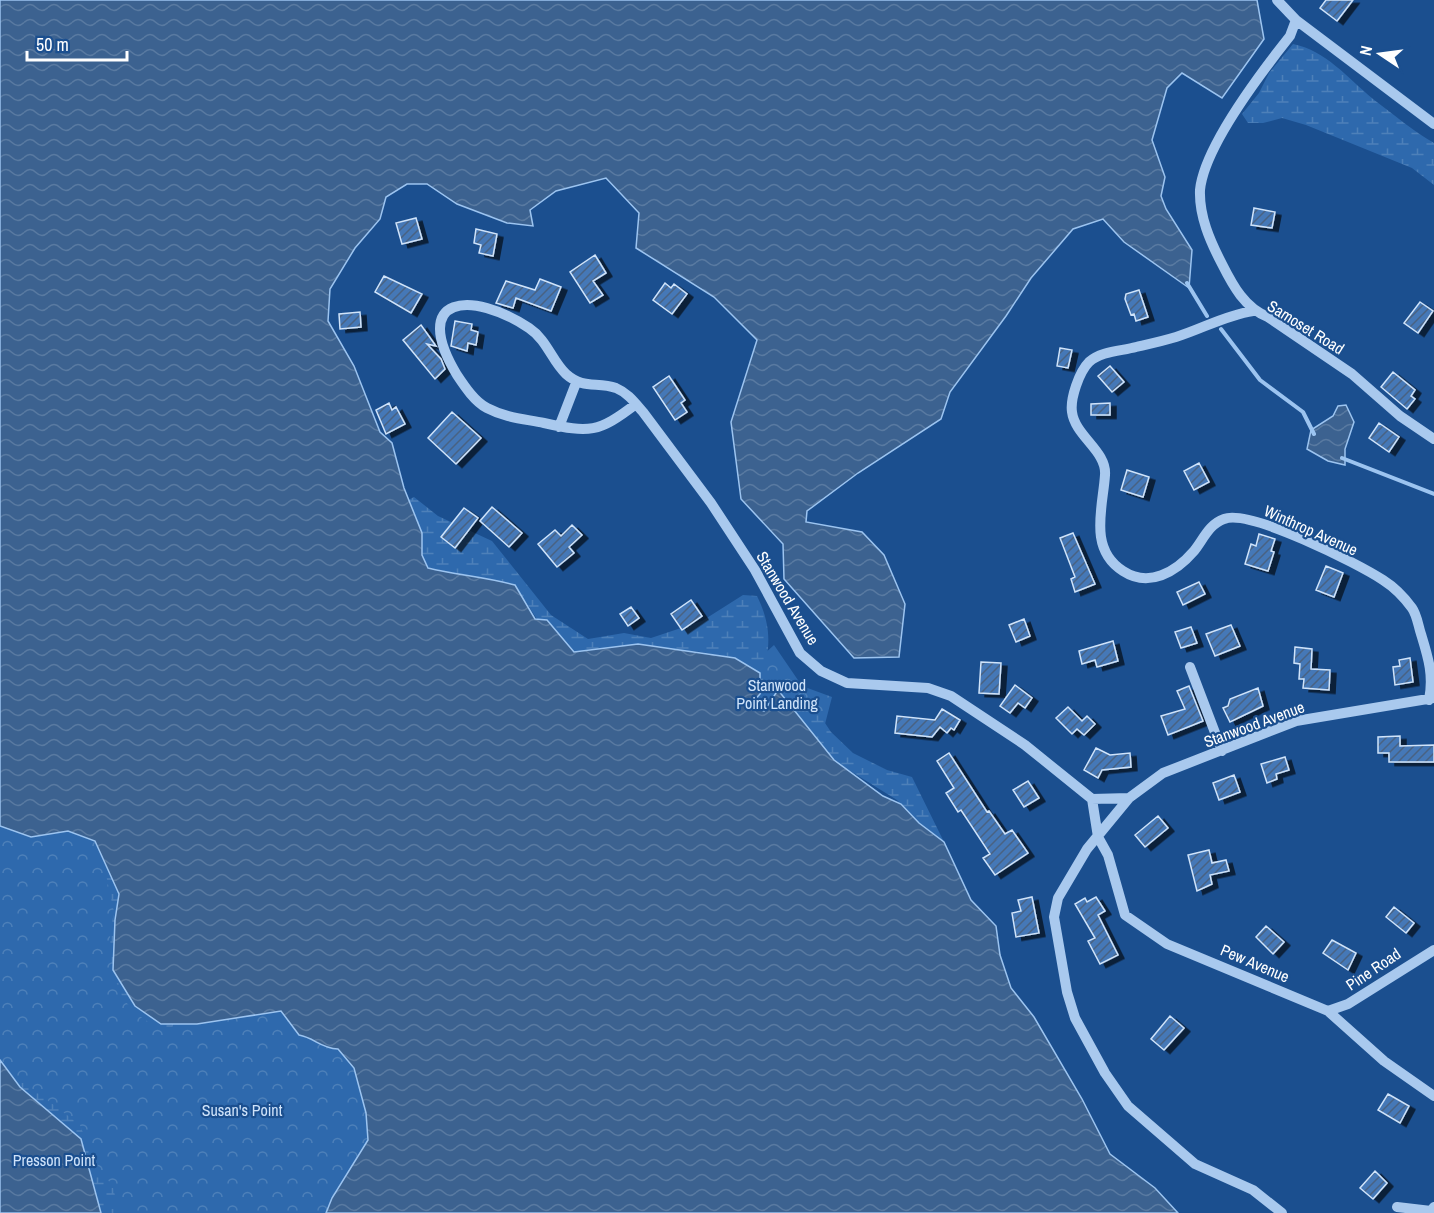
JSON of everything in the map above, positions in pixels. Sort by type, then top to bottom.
[{"type":"street","points":[[1277,0],[1296,20],[1434,123]]},
{"type":"street","name":"Samoset Road","points":[[1296,20],[1290,36],[1214,148],[1200,187],[1200,203],[1212,243],[1236,290],[1253,311],[1269,316],[1352,374],[1400,416],[1434,440]]},
{"type":"street","points":[[560,427],[576,382],[562,371],[550,348],[530,329],[503,314],[474,303],[460,303],[446,312],[441,326],[442,350],[466,389],[485,407],[510,417],[560,427],[583,431],[610,424],[636,404]]},
{"type":"street","name":"Winthrop Avenue","points":[[1253,311],[1238,314],[1178,337],[1101,355],[1089,362],[1082,372],[1071,403],[1072,414],[1075,425],[1102,460],[1106,471],[1099,530],[1102,545],[1110,559],[1122,571],[1136,577],[1154,579],[1180,565],[1213,525],[1223,519],[1235,516],[1254,520],[1305,540],[1381,579],[1398,592],[1414,610],[1428,649],[1432,674],[1432,699]]},
{"type":"street","name":"Stanwood Avenue","points":[[576,382],[614,387],[626,393],[636,404],[711,503],[755,570],[800,653],[820,671],[847,683],[928,688],[951,696],[1025,745],[1092,799]]},
{"type":"street","points":[[1191,667],[1222,751]]},
{"type":"street","name":"Stanwood Avenue","points":[[1282,1213],[1253,1190],[1195,1164],[1128,1106],[1105,1073],[1075,1018],[1054,917],[1058,898],[1066,880],[1130,798],[1164,773],[1296,721],[1432,699]]},
{"type":"street","points":[[1098,837],[1092,799],[1130,798]]},
{"type":"street","name":"Pew Avenue","points":[[1098,837],[1108,855],[1125,915],[1167,944],[1328,1011],[1391,1066],[1434,1096]]},
{"type":"street","name":"Pine Road","points":[[1328,1011],[1348,1004],[1434,950]]},
{"type":"street","points":[[1397,1207],[1415,1210],[1431,1210],[1434,1207]]},
{"type":"green space","points":[[1293,44],[1305,47],[1326,59],[1373,99],[1434,143],[1434,185],[1412,168],[1306,125],[1282,118],[1263,123],[1248,123],[1242,114],[1259,93],[1269,73]]},
{"type":"green space","points":[[414,497],[438,516],[492,541],[551,615],[588,639],[624,633],[651,638],[702,621],[743,595],[757,596],[765,617],[768,636],[763,679],[777,696],[815,708],[831,732],[853,753],[887,770],[912,777],[944,842],[922,828],[897,800],[744,705],[742,675],[735,658],[695,651],[574,652],[547,635],[526,602],[505,585],[422,566],[399,505]]},
{"type":"green space","name":"Stanwood Point Landing","points":[[774,645],[802,686],[832,697],[818,751],[741,675]]},
{"type":"green space","name":"Susan's Point","points":[[0,809],[84,822],[268,1003],[353,1053],[417,1213],[0,1213]]},
{"type":"green space","points":[[115,857],[177,1003],[172,1030],[160,1030],[138,1015],[123,999],[112,971],[110,934],[114,912],[104,866]]},
{"type":"green space","name":"Presson Point","points":[[0,1059],[17,1077],[80,1125],[93,1159],[113,1187],[119,1213],[0,1213]]},
{"type":"water","points":[[0,0],[1257,0],[1264,39],[1222,98],[1182,73],[1167,88],[1152,140],[1165,177],[1161,196],[1166,209],[1192,250],[1189,288],[1124,242],[1103,219],[1073,229],[1031,278],[950,392],[941,419],[858,473],[807,511],[806,522],[862,532],[884,555],[905,604],[899,657],[854,658],[784,579],[783,544],[741,499],[731,422],[757,340],[714,297],[636,248],[639,213],[606,178],[556,191],[530,210],[533,226],[507,223],[457,204],[427,184],[407,184],[386,197],[380,219],[355,248],[330,289],[328,321],[354,366],[380,432],[392,443],[404,488],[422,533],[422,555],[428,568],[515,585],[535,619],[547,620],[574,652],[638,644],[735,658],[760,673],[760,694],[749,706],[764,711],[778,690],[834,760],[883,796],[901,804],[919,823],[944,842],[971,900],[996,926],[1000,955],[1011,988],[1034,1017],[1082,1099],[1110,1154],[1155,1188],[1178,1213],[326,1213],[332,1198],[368,1140],[366,1113],[354,1068],[338,1049],[327,1047],[299,1035],[281,1011],[197,1024],[161,1024],[135,1006],[113,970],[115,920],[119,894],[95,841],[68,831],[31,837],[0,826]]},
{"type":"water","points":[[1346,405],[1354,422],[1345,449],[1345,465],[1328,461],[1307,449],[1311,430],[1333,416],[1338,406]]},
{"type":"water","name":"Presson Point","points":[[0,1060],[20,1087],[81,1139],[101,1213],[0,1213]]},
{"type":"building","points":[[1326,0],[1353,0],[1337,21],[1320,8]]},
{"type":"building","points":[[1254,208],[1275,212],[1272,228],[1251,225]]},
{"type":"building","points":[[416,218],[422,239],[402,244],[396,223]]},
{"type":"building","points":[[476,229],[497,234],[493,256],[479,253],[481,245],[474,243]]},
{"type":"building","points":[[595,255],[606,273],[593,281],[603,295],[590,303],[570,272]]},
{"type":"building","points":[[384,276],[422,294],[411,313],[375,292]]},
{"type":"building","points":[[540,279],[561,287],[551,311],[516,298],[513,308],[496,303],[506,281],[535,290]]},
{"type":"building","points":[[665,283],[671,288],[674,284],[687,294],[672,314],[653,300]]},
{"type":"building","points":[[1139,290],[1148,317],[1136,321],[1125,299],[1126,294]]},
{"type":"building","points":[[1420,302],[1433,311],[1418,333],[1404,323]]},
{"type":"building","points":[[360,312],[361,327],[340,329],[339,314]]},
{"type":"building","points":[[455,321],[472,324],[471,330],[478,332],[476,345],[468,343],[467,351],[451,346]]},
{"type":"building","points":[[421,325],[436,346],[427,344],[441,359],[445,369],[435,379],[403,340]]},
{"type":"building","points":[[1060,348],[1072,350],[1068,368],[1057,366]]},
{"type":"building","points":[[1110,366],[1124,382],[1112,392],[1098,376]]},
{"type":"building","points":[[1393,372],[1415,390],[1411,396],[1415,399],[1407,409],[1381,387]]},
{"type":"building","points":[[669,376],[685,400],[681,403],[687,412],[675,420],[653,387]]},
{"type":"building","points":[[389,403],[392,410],[396,407],[405,424],[386,434],[376,410]]},
{"type":"building","points":[[1110,403],[1110,415],[1091,415],[1091,404]]},
{"type":"building","points":[[452,412],[481,438],[456,464],[428,438]]},
{"type":"building","points":[[1379,423],[1399,437],[1389,452],[1369,438]]},
{"type":"building","points":[[1199,463],[1209,482],[1194,490],[1184,471]]},
{"type":"building","points":[[1127,470],[1149,477],[1143,497],[1121,490]]},
{"type":"building","points":[[492,507],[522,533],[509,547],[480,521]]},
{"type":"building","points":[[464,508],[478,518],[455,548],[441,537]]},
{"type":"building","points":[[572,525],[582,535],[569,547],[574,553],[557,567],[538,544],[555,530],[561,536]]},
{"type":"building","points":[[1073,533],[1095,584],[1075,592],[1071,579],[1075,577],[1060,538]]},
{"type":"building","points":[[1259,534],[1275,539],[1271,551],[1274,552],[1268,571],[1245,564],[1251,544],[1256,546]]},
{"type":"building","points":[[1326,566],[1343,573],[1334,597],[1316,590]]},
{"type":"building","points":[[1199,582],[1205,594],[1183,605],[1177,592]]},
{"type":"building","points":[[691,600],[702,616],[682,630],[671,614]]},
{"type":"building","points":[[631,607],[639,618],[628,626],[620,614]]},
{"type":"building","points":[[1024,619],[1030,636],[1016,642],[1009,625]]},
{"type":"building","points":[[1231,625],[1240,646],[1215,656],[1206,634]]},
{"type":"building","points":[[1191,627],[1197,643],[1181,648],[1175,632]]},
{"type":"building","points":[[1113,641],[1118,661],[1097,667],[1095,660],[1082,664],[1079,651]]},
{"type":"building","points":[[1295,647],[1312,649],[1311,669],[1330,670],[1329,690],[1303,688],[1304,679],[1299,679],[1300,664],[1294,663]]},
{"type":"building","points":[[1410,658],[1413,682],[1395,685],[1393,667],[1400,666],[1399,660]]},
{"type":"building","points":[[981,662],[1001,663],[999,694],[979,693]]},
{"type":"building","points":[[1015,685],[1032,698],[1025,708],[1018,703],[1010,713],[1000,706]]},
{"type":"building","points":[[1189,686],[1203,721],[1168,735],[1161,716],[1185,709],[1177,691]]},
{"type":"building","points":[[1258,688],[1263,706],[1230,722],[1223,708],[1228,706],[1230,699]]},
{"type":"building","points":[[1068,707],[1082,721],[1087,716],[1095,724],[1084,735],[1077,729],[1072,734],[1056,718]]},
{"type":"building","points":[[942,709],[960,720],[954,730],[951,728],[947,733],[940,727],[932,737],[895,733],[897,716],[935,720]]},
{"type":"building","points":[[1400,736],[1400,746],[1434,745],[1434,762],[1389,762],[1389,753],[1378,753],[1378,737]]},
{"type":"building","points":[[1096,748],[1110,755],[1130,753],[1131,767],[1102,770],[1098,778],[1084,770]]},
{"type":"building","points":[[949,753],[987,812],[989,811],[1005,834],[1012,830],[1028,853],[995,875],[983,858],[990,854],[961,810],[958,812],[946,793],[954,788],[937,761]]},
{"type":"building","points":[[1285,757],[1289,770],[1276,774],[1277,779],[1267,783],[1261,764]]},
{"type":"building","points":[[1234,775],[1240,792],[1219,800],[1213,783]]},
{"type":"building","points":[[1028,781],[1039,798],[1024,807],[1013,790]]},
{"type":"building","points":[[1158,816],[1168,828],[1145,847],[1135,835]]},
{"type":"building","points":[[1209,850],[1212,863],[1226,860],[1229,871],[1210,875],[1212,884],[1197,891],[1188,855]]},
{"type":"building","points":[[1032,897],[1039,933],[1016,937],[1012,913],[1021,911],[1018,900]]},
{"type":"building","points":[[1096,897],[1105,911],[1098,915],[1118,955],[1100,964],[1088,941],[1095,938],[1075,904],[1085,898],[1087,902]]},
{"type":"building","points":[[1394,907],[1414,923],[1406,933],[1386,917]]},
{"type":"building","points":[[1266,926],[1284,942],[1273,954],[1256,937]]},
{"type":"building","points":[[1332,940],[1356,953],[1348,970],[1323,953]]},
{"type":"building","points":[[1170,1016],[1184,1028],[1164,1050],[1151,1039]]},
{"type":"building","points":[[1388,1094],[1409,1106],[1400,1123],[1378,1110]]},
{"type":"building","points":[[1375,1171],[1387,1183],[1373,1199],[1360,1188]]},
{"type":"waterway","points":[[1187,283],[1207,316]]},
{"type":"waterway","points":[[1221,329],[1260,380],[1303,412],[1314,434]]},
{"type":"waterway","points":[[1342,458],[1434,494]]}]
